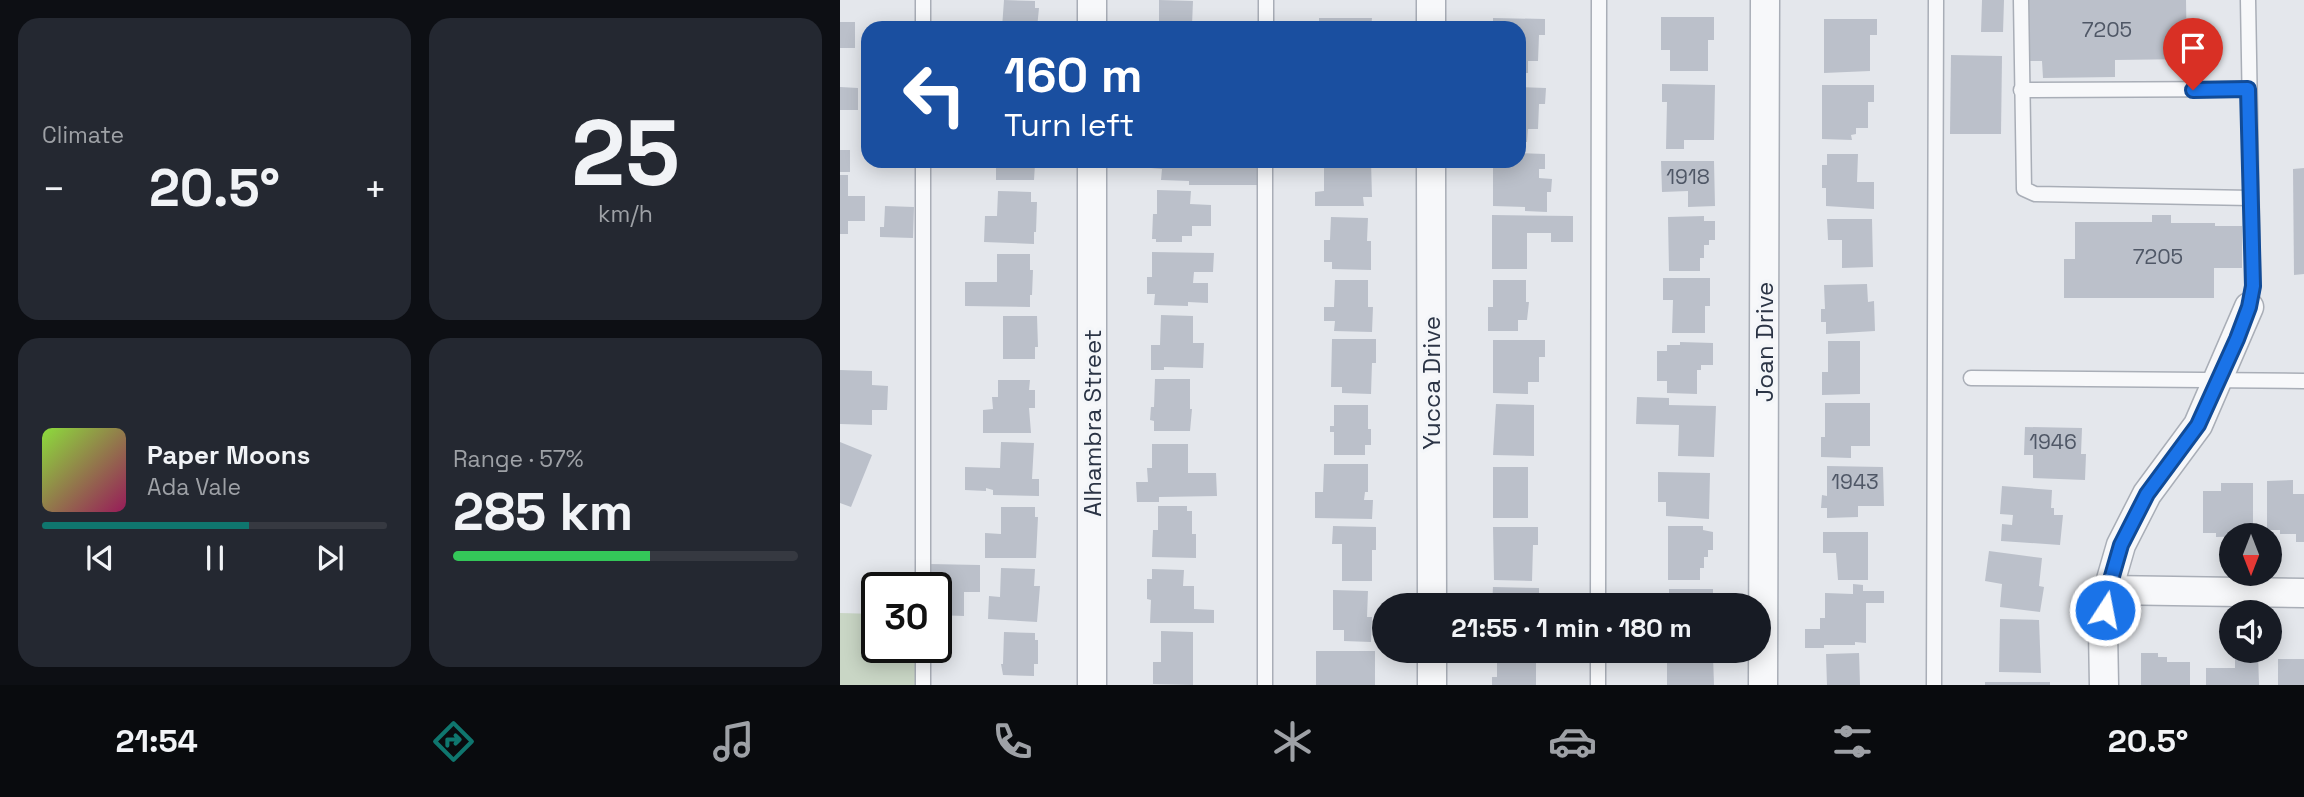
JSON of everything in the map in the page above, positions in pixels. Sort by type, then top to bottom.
[{"type":"street","points":[[1092,0],[1092,21]]},
{"type":"street","points":[[1431,0],[1431,21]]},
{"type":"street","name":"Joan Drive","points":[[1763,685],[1765,0]]},
{"type":"street","name":"Alhambra Street","points":[[1092,168],[1092,685]]},
{"type":"street","name":"Yucca Drive","points":[[1431,168],[1432,593]]},
{"type":"street","points":[[2104,685],[2103,630],[2108,590],[2121,545],[2147,494],[2198,425],[2249,307]]},
{"type":"street","points":[[2108,590],[2304,593]]},
{"type":"street","points":[[1432,663],[1432,685]]},
{"type":"lane","points":[[923,0],[923,21]]},
{"type":"lane","points":[[1266,0],[1266,21]]},
{"type":"lane","points":[[1598,593],[1599,0]]},
{"type":"lane","points":[[1934,685],[1936,0]]},
{"type":"lane","points":[[2021,0],[2024,189],[2035,194],[2251,198]]},
{"type":"lane","points":[[2248,0],[2253,286],[2249,307]]},
{"type":"lane","points":[[2021,90],[2248,89]]},
{"type":"lane","points":[[923,168],[923,572]]},
{"type":"lane","points":[[1265,168],[1265,685]]},
{"type":"lane","points":[[1971,378],[2304,381]]},
{"type":"lane","points":[[923,663],[923,685]]},
{"type":"lane","points":[[1598,663],[1598,685]]},
{"type":"green space","points":[[840,613],[861,614],[861,663],[918,663],[918,685],[840,685]]},
{"type":"building","points":[[1004,0],[1035,1],[1035,8],[1039,8],[1038,21],[1002,21]]},
{"type":"building","points":[[1159,0],[1193,1],[1192,21],[1159,21]]},
{"type":"building","points":[[1982,0],[2004,0],[2003,32],[1981,32]]},
{"type":"building","points":[[2027,0],[2186,0],[2187,59],[2115,60],[2115,77],[2043,78],[2042,61],[2027,61]]},
{"type":"building","points":[[1661,17],[1714,17],[1714,40],[1708,40],[1708,71],[1670,71],[1670,50],[1661,50]]},
{"type":"building","points":[[1319,18],[1372,18],[1372,21],[1319,21]]},
{"type":"building","points":[[1493,18],[1545,19],[1545,35],[1539,35],[1538,61],[1528,61],[1528,73],[1526,21],[1493,21]]},
{"type":"building","points":[[1824,19],[1877,19],[1877,35],[1870,35],[1870,71],[1824,73]]},
{"type":"building","points":[[840,22],[855,22],[855,48],[840,48]]},
{"type":"building","points":[[1951,55],[2002,56],[2001,134],[1950,134]]},
{"type":"building","points":[[1662,84],[1715,85],[1714,140],[1684,140],[1684,149],[1666,149],[1667,102],[1662,102]]},
{"type":"building","points":[[1822,85],[1874,85],[1874,102],[1868,102],[1868,128],[1856,128],[1856,134],[1851,135],[1852,140],[1822,139]]},
{"type":"building","points":[[840,87],[858,88],[858,110],[840,110]]},
{"type":"building","points":[[1526,87],[1546,88],[1545,104],[1539,104],[1538,129],[1528,129],[1527,142]]},
{"type":"building","points":[[840,150],[850,150],[850,172],[840,172]]},
{"type":"building","points":[[1526,153],[1545,154],[1545,169],[1539,169],[1539,178],[1552,179],[1551,192],[1547,192],[1547,212],[1525,211],[1525,207],[1493,206],[1493,168],[1526,168]]},
{"type":"building","points":[[1827,154],[1858,154],[1857,182],[1874,182],[1874,209],[1826,206],[1826,188],[1822,188],[1822,165],[1827,165]]},
{"type":"building","points":[[1661,161],[1714,161],[1715,206],[1688,207],[1688,191],[1662,192]]},
{"type":"building","points":[[996,168],[1035,168],[1034,180],[996,180]]},
{"type":"building","points":[[1151,168],[1258,168],[1258,185],[1189,185],[1189,181],[1161,180],[1162,169]]},
{"type":"building","points":[[1324,168],[1371,168],[1372,197],[1363,197],[1364,206],[1315,206],[1315,192],[1324,191]]},
{"type":"building","points":[[2304,168],[2304,274],[2294,275],[2293,169]]},
{"type":"building","points":[[840,175],[848,175],[848,196],[865,196],[865,221],[848,221],[848,234],[840,234]]},
{"type":"building","points":[[1157,190],[1191,191],[1190,204],[1211,205],[1211,226],[1192,226],[1192,236],[1182,236],[1182,242],[1156,242],[1156,239],[1152,239],[1153,214],[1157,214]]},
{"type":"building","points":[[998,191],[1031,192],[1031,202],[1037,202],[1034,244],[984,242],[985,216],[997,216]]},
{"type":"building","points":[[885,206],[914,207],[913,238],[880,237],[880,227],[884,227]]},
{"type":"building","points":[[1492,215],[1573,216],[1573,242],[1551,242],[1551,233],[1527,233],[1527,269],[1492,269]]},
{"type":"building","points":[[2152,215],[2171,215],[2171,223],[2242,226],[2242,268],[2214,268],[2214,298],[2064,298],[2064,259],[2075,259],[2075,222],[2152,222]]},
{"type":"building","points":[[1704,216],[1704,221],[1715,221],[1715,240],[1709,240],[1709,245],[1704,245],[1700,271],[1669,271],[1668,217]]},
{"type":"building","points":[[1331,217],[1368,218],[1367,241],[1371,241],[1371,270],[1332,269],[1332,262],[1324,262],[1324,240],[1330,240]]},
{"type":"building","points":[[1827,219],[1872,219],[1873,267],[1842,268],[1842,240],[1828,240]]},
{"type":"building","points":[[1152,252],[1214,253],[1213,272],[1194,272],[1193,283],[1208,283],[1208,303],[1188,302],[1188,306],[1154,305],[1155,294],[1147,294],[1147,277],[1152,277]]},
{"type":"building","points":[[997,254],[1030,254],[1030,270],[1033,270],[1030,307],[965,306],[965,282],[997,282]]},
{"type":"building","points":[[1663,278],[1710,278],[1710,306],[1705,306],[1705,333],[1672,333],[1673,300],[1663,300]]},
{"type":"building","points":[[1335,280],[1368,280],[1368,307],[1373,307],[1372,332],[1334,331],[1335,321],[1324,321],[1324,307],[1334,307]]},
{"type":"building","points":[[1493,280],[1526,280],[1526,302],[1529,302],[1527,320],[1518,320],[1518,331],[1488,331],[1488,307],[1493,307]]},
{"type":"building","points":[[1867,284],[1868,302],[1874,301],[1875,331],[1826,334],[1826,322],[1821,322],[1821,309],[1825,309],[1824,285]]},
{"type":"building","points":[[1161,315],[1193,316],[1193,343],[1204,343],[1203,368],[1164,367],[1164,370],[1151,370],[1151,345],[1160,345]]},
{"type":"building","points":[[1003,316],[1037,316],[1038,347],[1035,347],[1035,359],[1003,359]]},
{"type":"building","points":[[1332,339],[1376,339],[1376,363],[1372,363],[1371,394],[1342,393],[1342,387],[1331,387]]},
{"type":"building","points":[[1493,340],[1545,340],[1545,357],[1539,357],[1539,382],[1528,382],[1528,394],[1493,393]]},
{"type":"building","points":[[1828,341],[1860,341],[1860,394],[1822,395],[1822,372],[1828,372]]},
{"type":"building","points":[[1680,342],[1713,343],[1713,365],[1701,365],[1701,370],[1697,370],[1697,394],[1667,393],[1667,381],[1657,381],[1657,351],[1667,351],[1667,345],[1680,345]]},
{"type":"building","points":[[840,370],[872,371],[872,385],[888,386],[887,410],[872,410],[872,425],[840,424]]},
{"type":"building","points":[[1155,379],[1190,379],[1190,431],[1154,431],[1154,421],[1150,420],[1151,407],[1154,407]]},
{"type":"building","points":[[998,380],[1030,380],[1029,390],[1035,390],[1035,408],[1029,408],[1031,433],[983,433],[983,410],[993,409],[992,397],[998,397]]},
{"type":"building","points":[[1637,397],[1669,398],[1669,405],[1716,406],[1714,457],[1678,456],[1679,425],[1636,424]]},
{"type":"building","points":[[1825,403],[1870,403],[1870,446],[1851,446],[1851,458],[1821,457],[1821,437],[1825,437]]},
{"type":"building","points":[[1496,404],[1534,405],[1534,456],[1493,455]]},
{"type":"building","points":[[1334,405],[1368,405],[1371,445],[1365,445],[1365,455],[1334,455],[1334,432],[1330,432],[1330,426],[1334,426]]},
{"type":"building","points":[[2025,427],[2082,428],[2081,454],[2086,454],[2085,480],[2033,478],[2033,455],[2024,455]]},
{"type":"building","points":[[840,442],[872,455],[851,507],[840,503]]},
{"type":"building","points":[[1001,442],[1034,443],[1032,479],[1039,479],[1039,496],[993,495],[993,490],[986,488],[986,491],[965,490],[965,467],[1000,468]]},
{"type":"building","points":[[1152,444],[1188,444],[1188,473],[1216,473],[1217,496],[1159,497],[1159,502],[1137,502],[1136,482],[1148,482],[1147,468],[1152,468]]},
{"type":"building","points":[[1324,464],[1368,464],[1368,492],[1365,492],[1364,500],[1373,500],[1372,519],[1315,518],[1315,492],[1323,492]]},
{"type":"building","points":[[1827,466],[1883,467],[1884,506],[1858,506],[1858,517],[1827,518],[1827,508],[1821,508],[1822,495],[1827,496]]},
{"type":"building","points":[[1493,467],[1528,467],[1528,518],[1493,518]]},
{"type":"building","points":[[1658,472],[1710,473],[1709,519],[1666,516],[1666,502],[1658,502]]},
{"type":"building","points":[[2293,480],[2293,494],[2304,494],[2304,542],[2296,542],[2296,534],[2282,534],[2282,523],[2267,523],[2267,481]]},
{"type":"building","points":[[2221,483],[2253,483],[2253,523],[2219,523],[2219,537],[2216,537],[2216,533],[2203,533],[2203,491],[2221,491]]},
{"type":"building","points":[[2002,486],[2052,490],[2051,508],[2054,508],[2054,515],[2063,515],[2060,545],[2001,541],[2002,524],[2012,525],[2013,515],[2000,514]]},
{"type":"building","points":[[1158,506],[1187,506],[1187,511],[1192,511],[1196,558],[1152,557],[1153,530],[1158,530]]},
{"type":"building","points":[[1001,507],[1035,507],[1035,517],[1038,517],[1036,558],[985,558],[985,533],[1001,534]]},
{"type":"building","points":[[1333,526],[1376,527],[1376,550],[1372,550],[1372,581],[1342,581],[1342,544],[1332,544]]},
{"type":"building","points":[[1668,526],[1703,526],[1703,530],[1713,532],[1713,550],[1708,550],[1708,557],[1704,557],[1700,580],[1668,580]]},
{"type":"building","points":[[1493,527],[1538,527],[1538,545],[1533,545],[1532,581],[1494,580]]},
{"type":"building","points":[[1823,532],[1868,532],[1868,580],[1838,580],[1836,553],[1823,553]]},
{"type":"building","points":[[1989,551],[2042,558],[2039,586],[2044,587],[2040,612],[2000,607],[2002,584],[1985,581]]},
{"type":"building","points":[[928,564],[980,565],[980,592],[964,592],[964,616],[952,616],[952,572],[928,572]]},
{"type":"building","points":[[1001,568],[1035,569],[1034,586],[1040,586],[1037,622],[988,619],[989,596],[1000,597]]},
{"type":"building","points":[[1152,569],[1184,570],[1183,586],[1194,586],[1194,609],[1214,610],[1214,623],[1150,623],[1151,600],[1147,599],[1147,579],[1152,579]]},
{"type":"building","points":[[1853,584],[1863,585],[1863,591],[1884,591],[1884,603],[1866,603],[1866,643],[1805,648],[1805,629],[1820,629],[1820,618],[1825,618],[1825,593],[1853,594]]},
{"type":"building","points":[[1493,587],[1539,588],[1539,593],[1493,593]]},
{"type":"building","points":[[1669,589],[1713,589],[1713,593],[1669,593]]},
{"type":"building","points":[[1333,590],[1368,591],[1367,617],[1372,617],[1371,642],[1344,641],[1344,630],[1333,630]]},
{"type":"building","points":[[2000,619],[2039,620],[2041,673],[1999,672]]},
{"type":"building","points":[[1161,631],[1193,632],[1193,685],[1153,684],[1153,662],[1161,662]]},
{"type":"building","points":[[1004,632],[1035,633],[1035,640],[1038,640],[1038,664],[1034,664],[1034,676],[1003,675],[1001,664]]},
{"type":"building","points":[[1316,651],[1372,651],[1375,685],[1316,685]]},
{"type":"building","points":[[1859,653],[1860,685],[1827,685],[1826,654]]},
{"type":"building","points":[[2141,653],[2158,653],[2158,657],[2167,657],[2167,662],[2190,662],[2190,685],[2141,685]]},
{"type":"building","points":[[2282,659],[2304,659],[2304,685],[2278,685],[2278,663],[2282,663]]},
{"type":"building","points":[[1497,663],[1536,663],[1536,685],[1492,685],[1492,677],[1497,677]]},
{"type":"building","points":[[1667,663],[1713,663],[1714,685],[1667,685]]},
{"type":"building","points":[[2235,663],[2258,663],[2259,685],[2206,685],[2206,668],[2235,668]]},
{"type":"building","points":[[1985,682],[2050,682],[2050,685],[1985,685]]},
{"type":"route","points":[[2105,610],[2121,545],[2147,494],[2198,425],[2237,339],[2249,307],[2253,286],[2248,89],[2193,90]]}]
